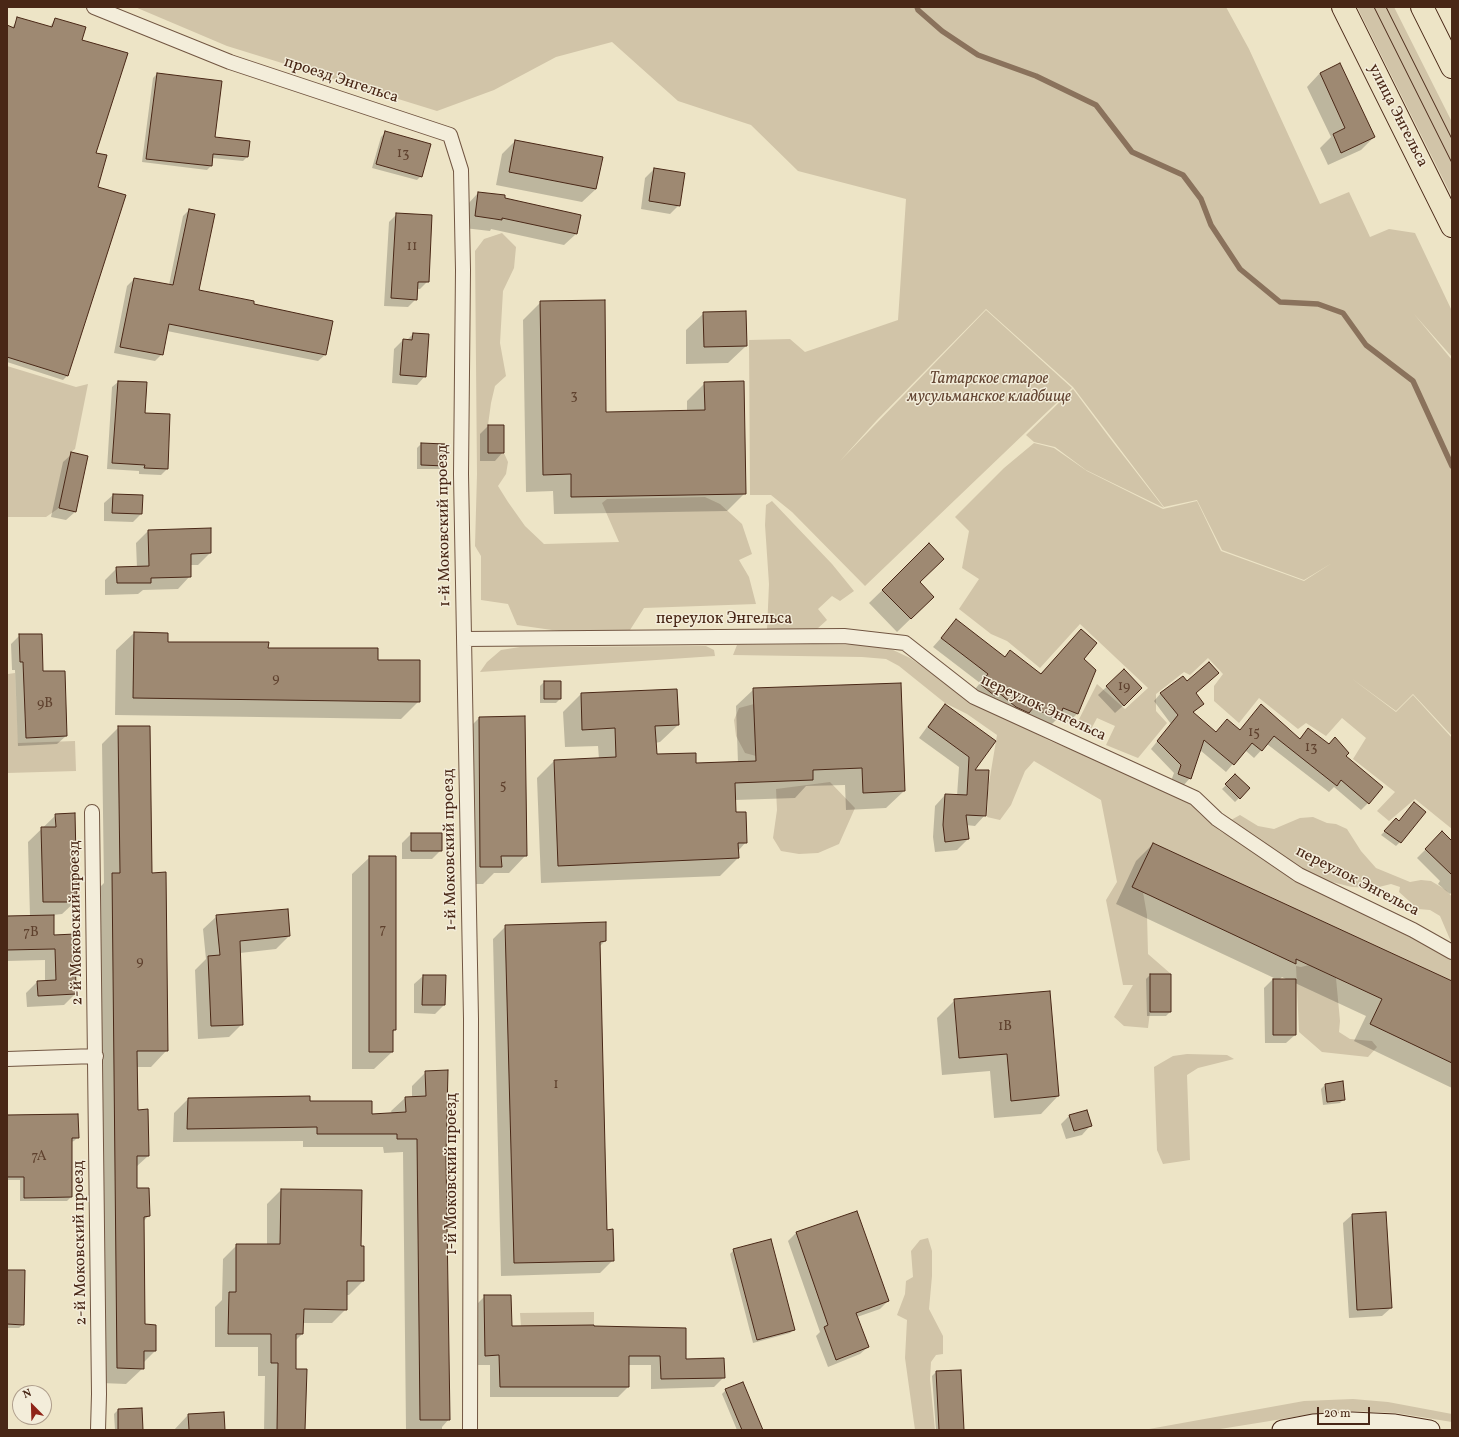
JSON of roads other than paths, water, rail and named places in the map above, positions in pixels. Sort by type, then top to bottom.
[{"type":"main road","name":"улица Энгельса","points":[[1343,7],[1452,226]]},
{"type":"main road","points":[[1422,7],[1452,67]]},
{"type":"street","name":"проезд Энгельса","points":[[94,7],[230,62],[450,135],[461,170],[463,270]]},
{"type":"street","name":"1-й Моковский проезд","points":[[463,270],[461,474],[471,1019],[470,1430]]},
{"type":"street","name":"переулок Энгельса","points":[[464,639],[844,636],[905,643],[974,697],[1195,798],[1217,819],[1299,875],[1414,930],[1452,952]]},
{"type":"street","name":"2-й Моковский проезд","points":[[92,812],[96,1056],[99,1379],[98,1430]]},
{"type":"street","points":[[7,1059],[96,1056]]},
{"type":"street","points":[[1282,1430],[1313,1424],[1352,1422],[1395,1424],[1430,1430]]},
{"type":"waterway","points":[[917,7],[918,10],[942,31],[978,55],[1036,76],[1096,105],[1132,152],[1183,175],[1201,199],[1211,225],[1240,269],[1280,302],[1318,304],[1343,313],[1366,345],[1413,381],[1452,466]]},
{"type":"tram line","points":[[1374,7],[1452,163]]},
{"type":"tram line","points":[[1386,7],[1452,139]]},
{"type":"park label","name":"Татарское старое мусульманское кладбище","points":[[989,389]]}]
